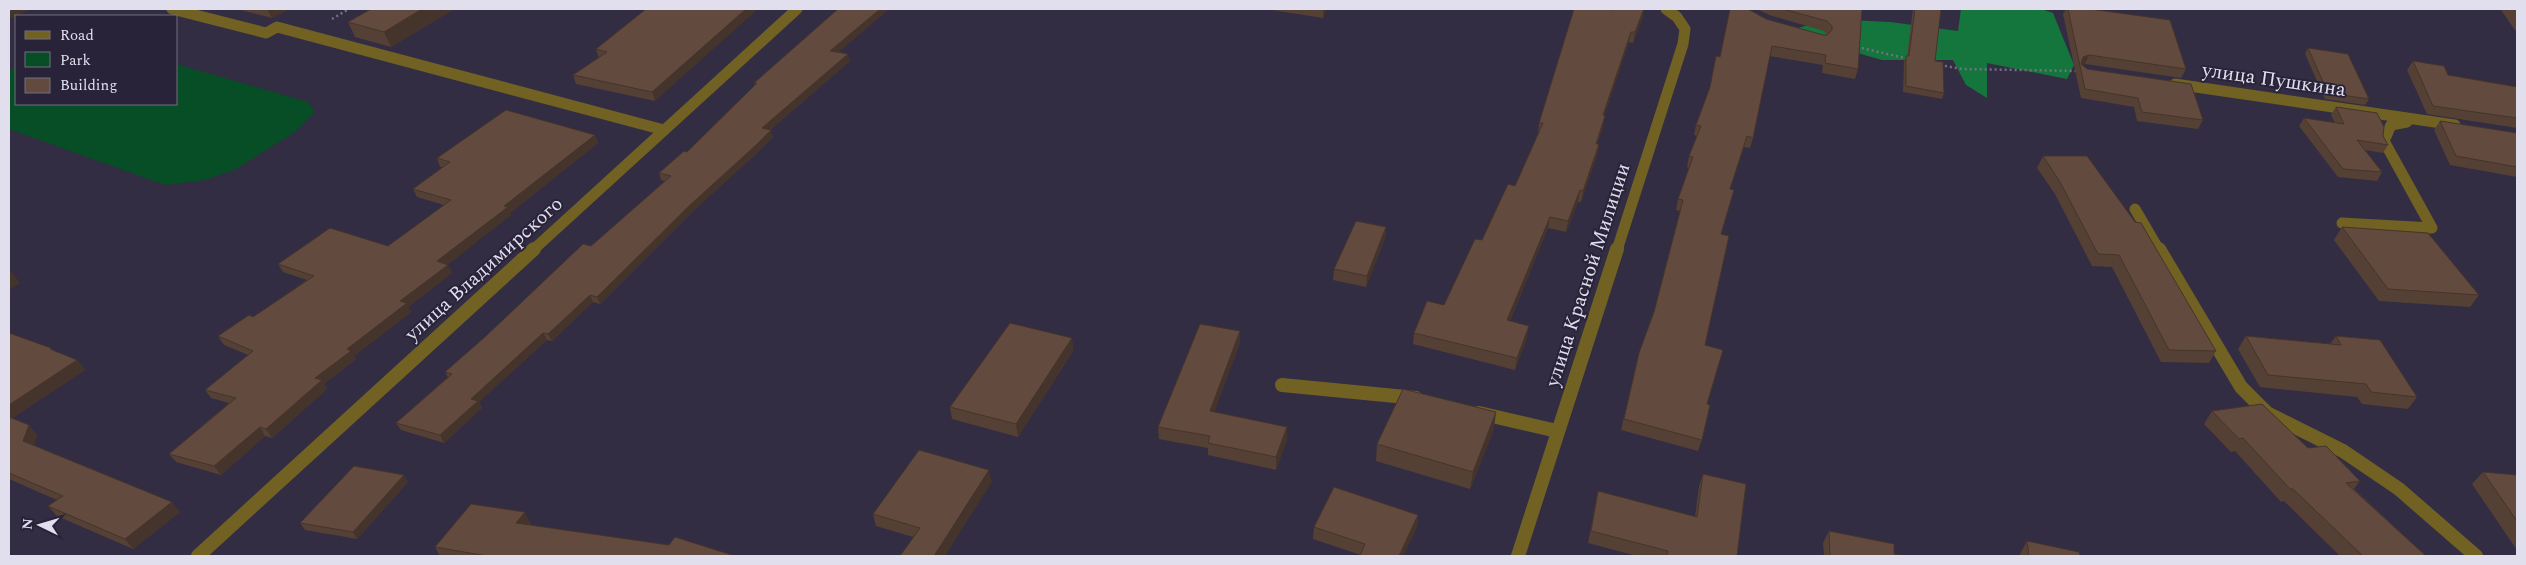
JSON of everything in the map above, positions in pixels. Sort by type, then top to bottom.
[{"type":"street","points":[[172,9],[266,33],[277,27],[664,130]]},
{"type":"street","name":"улица Владимирского","points":[[198,556],[797,9]]},
{"type":"street","points":[[1666,9],[1681,13]]},
{"type":"street","name":"улица Красной Милиции","points":[[1518,556],[1683,44],[1685,29],[1681,13]]},
{"type":"street","name":"улица Пушкина","points":[[2163,83],[2468,127]]},
{"type":"street","points":[[2342,223],[2432,228],[2384,141],[2391,125],[2420,119]]},
{"type":"street","points":[[2136,209],[2241,387],[2267,413],[2342,451],[2399,489],[2476,556]]},
{"type":"street","points":[[1282,385],[1413,398],[1432,402]]},
{"type":"street","points":[[1468,410],[1557,431]]},
{"type":"path","points":[[1848,45],[1913,60]]},
{"type":"path","points":[[1933,64],[1962,69],[2084,71]]},
{"type":"green space","points":[[1961,9],[2041,9],[2053,13],[2074,65],[2067,79],[1987,63],[1987,98],[1966,85],[1953,60],[1882,60],[1785,32],[1828,19],[1890,22],[1958,31]]},
{"type":"green space","points":[[178,65],[308,102],[315,112],[295,132],[236,169],[205,180],[165,185],[9,129],[9,71],[15,68],[15,105],[178,105]]},
{"type":"building","points":[[371,9],[422,9],[384,32],[348,22]]},
{"type":"building","points":[[646,9],[746,9],[652,92],[573,75],[607,52],[596,49]]},
{"type":"building","points":[[838,9],[880,9],[830,51],[848,54],[762,128],[771,130],[689,206],[597,297],[590,295],[548,334],[543,333],[471,399],[478,401],[440,435],[396,423],[452,374],[445,372],[583,244],[591,246],[671,176],[659,173],[684,151],[687,152],[757,83],[754,83]]},
{"type":"building","points":[[1574,9],[1644,9],[1635,32],[1631,32],[1603,115],[1605,116],[1596,144],[1599,144],[1583,191],[1580,190],[1568,221],[1550,217],[1507,320],[1529,326],[1517,358],[1414,333],[1427,301],[1444,305],[1475,239],[1482,240],[1508,184],[1515,186],[1543,123],[1539,123]]},
{"type":"building","points":[[1730,9],[1748,9],[1766,19],[1827,35],[1832,30],[1832,26],[1827,21],[1783,9],[1862,9],[1858,69],[1825,63],[1826,55],[1772,46],[1753,138],[1747,136],[1730,189],[1734,190],[1721,234],[1729,236],[1705,345],[1723,350],[1707,404],[1710,405],[1702,440],[1624,419],[1639,353],[1654,312],[1683,200],[1678,199],[1693,157],[1689,156],[1701,126],[1696,125],[1710,87],[1716,56],[1720,57]]},
{"type":"building","points":[[1915,9],[1941,9],[1935,61],[1943,62],[1944,93],[1906,86],[1906,56],[1909,56]]},
{"type":"building","points":[[2068,9],[2090,9],[2170,20],[2186,69],[2089,55],[2083,57],[2081,64],[2087,69],[2191,84],[2203,120],[2142,112],[2138,98],[2085,89]]},
{"type":"building","points":[[2308,48],[2348,54],[2369,99],[2328,93]]},
{"type":"building","points":[[2413,61],[2444,66],[2448,75],[2517,87],[2517,118],[2433,106]]},
{"type":"building","points":[[2336,107],[2377,113],[2384,127],[2383,136],[2388,145],[2357,140],[2382,172],[2343,169],[2304,118],[2344,124]]},
{"type":"building","points":[[506,110],[595,135],[504,206],[508,207],[437,261],[448,265],[400,301],[407,303],[347,349],[351,351],[315,378],[322,380],[266,429],[260,427],[214,466],[169,454],[236,398],[205,390],[253,351],[218,336],[249,315],[253,317],[314,276],[278,264],[330,228],[388,246],[451,200],[413,189],[450,162],[437,158]]},
{"type":"building","points":[[2440,121],[2517,133],[2517,167],[2456,156]]},
{"type":"building","points":[[2043,156],[2087,156],[2135,222],[2141,223],[2216,351],[2169,350],[2119,255],[2098,254],[2060,182]]},
{"type":"building","points":[[1356,221],[1386,227],[1367,276],[1334,269]]},
{"type":"building","points":[[2342,227],[2428,233],[2479,295],[2388,289]]},
{"type":"building","points":[[1010,323],[1072,338],[1016,424],[950,407]]},
{"type":"building","points":[[1200,324],[1240,331],[1210,411],[1287,427],[1276,457],[1208,443],[1210,436],[1158,427]]},
{"type":"building","points":[[9,333],[51,348],[77,360],[9,405]]},
{"type":"building","points":[[2246,336],[2341,345],[2336,336],[2380,340],[2417,397],[2371,392],[2366,384],[2268,375]]},
{"type":"building","points":[[1403,389],[1496,412],[1473,472],[1377,444]]},
{"type":"building","points":[[2262,404],[2308,448],[2326,446],[2360,481],[2346,483],[2426,556],[2363,556],[2293,489],[2290,489],[2243,438],[2239,439],[2212,411]]},
{"type":"building","points":[[9,417],[29,425],[23,441],[172,502],[125,539],[48,506],[63,496],[9,473]]},
{"type":"building","points":[[919,450],[989,470],[934,556],[900,556],[920,528],[873,514]]},
{"type":"building","points":[[354,466],[404,475],[353,532],[300,523]]},
{"type":"building","points":[[2483,472],[2517,475],[2517,521]]},
{"type":"building","points":[[1703,474],[1746,484],[1737,556],[1667,556],[1668,551],[1591,531],[1598,491],[1697,517]]},
{"type":"building","points":[[1334,487],[1418,515],[1399,556],[1360,556],[1365,544],[1314,527]]},
{"type":"building","points":[[471,504],[525,512],[516,523],[669,545],[675,537],[735,556],[487,556],[435,547]]},
{"type":"building","points":[[1829,531],[1894,544],[1894,554],[1906,556],[1830,556]]},
{"type":"building","points":[[2027,541],[2079,552],[2080,556],[2029,556]]}]
